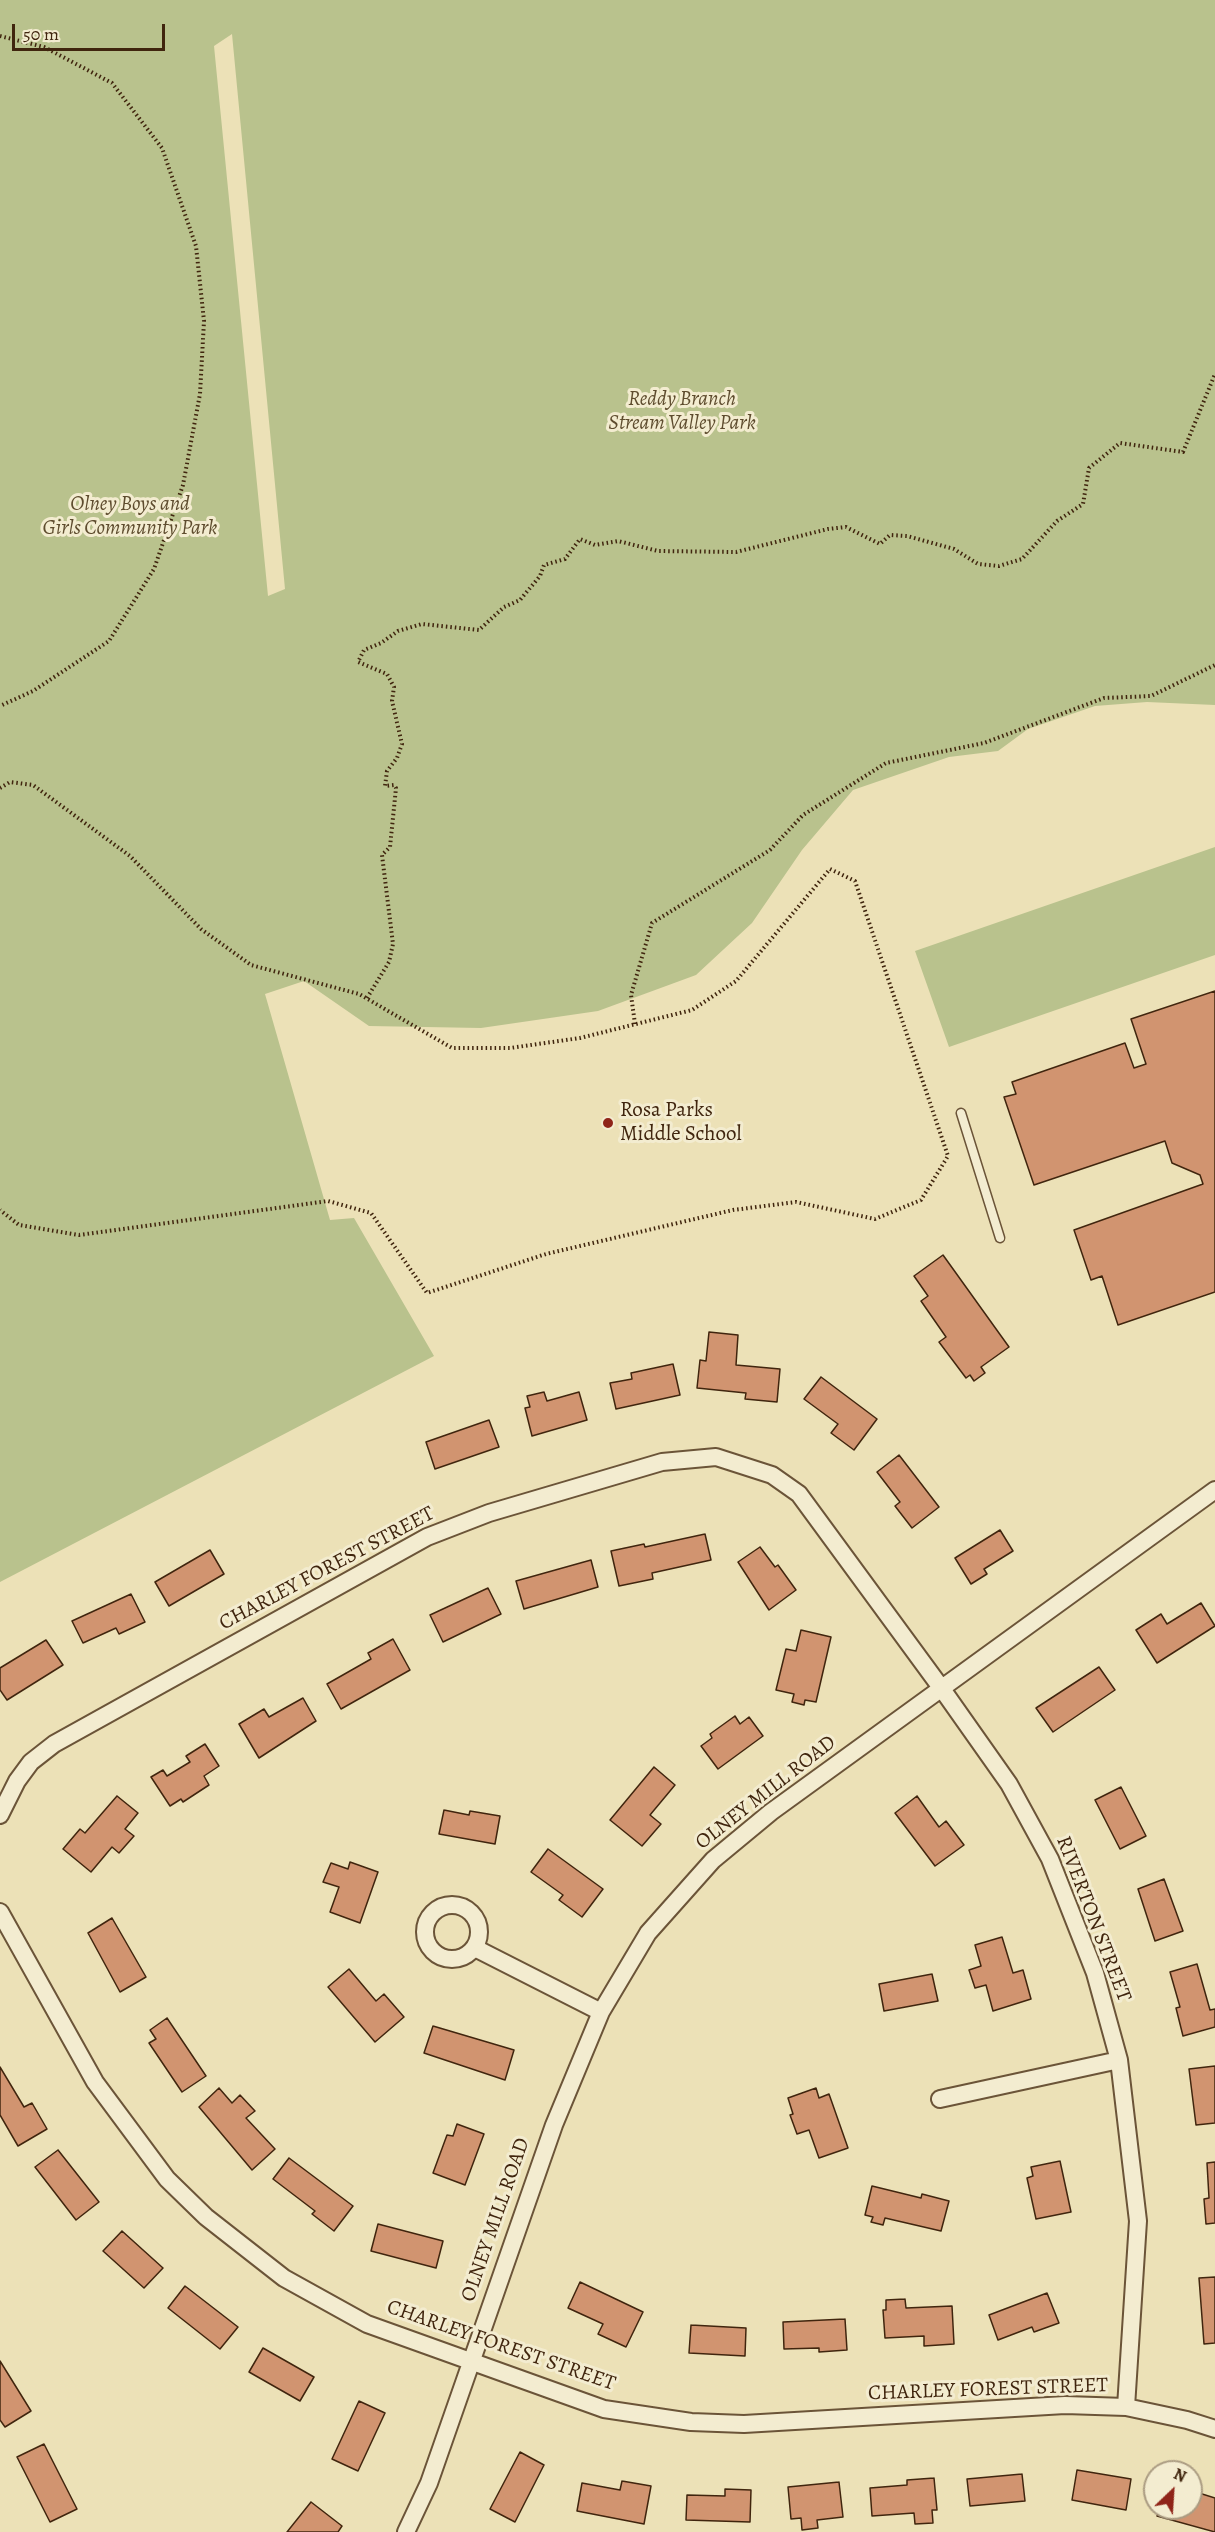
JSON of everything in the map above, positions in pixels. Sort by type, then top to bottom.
[{"type":"street","name":"CHARLEY FOREST STREET","points":[[0,1815],[21,1775],[31,1762],[54,1744],[427,1537],[489,1513],[662,1462],[716,1457],[772,1475],[799,1494],[942,1689]]},
{"type":"street","name":"OLNEY MILL ROAD","points":[[406,2532],[429,2483],[554,2125],[601,2012],[648,1934],[713,1860],[771,1812],[1214,1492]]},
{"type":"street","name":"RIVERTON STREET","points":[[942,1689],[1009,1784],[1050,1859],[1095,1973],[1119,2060],[1138,2221],[1126,2407]]},
{"type":"street","name":"CHARLEY FOREST STREET","points":[[0,1912],[94,2082],[167,2179],[206,2217],[284,2278],[357,2318],[470,2362],[604,2409],[692,2422],[744,2424],[1065,2405],[1126,2407],[1187,2420],[1215,2429]]},
{"type":"street","points":[[475,1948],[601,2012]]},
{"type":"street","points":[[940,2099],[1119,2060]]},
{"type":"lane","points":[[960,1113],[1000,1238]]},
{"type":"path","points":[[0,36],[44,47],[112,83],[162,148],[196,246],[204,321],[200,394],[183,485],[154,570],[109,641],[33,691],[0,706]]},
{"type":"path","points":[[367,998],[389,962],[393,944],[382,855],[390,847],[396,788],[394,785],[385,786],[387,771],[397,758],[402,744],[392,701],[394,687],[387,674],[358,662],[364,650],[381,643],[398,631],[422,624],[479,630],[504,607],[520,600],[540,576],[544,565],[565,559],[580,539],[595,545],[618,541],[658,550],[736,552],[816,531],[846,527],[880,544],[890,535],[954,549],[978,564],[999,566],[1022,559],[1057,521],[1083,504],[1089,468],[1120,443],[1183,452],[1215,374]]},
{"type":"path","points":[[635,1024],[631,995],[652,923],[770,850],[803,815],[886,763],[984,743],[1104,698],[1151,696],[1215,665]]},
{"type":"path","points":[[0,788],[10,782],[33,785],[130,856],[201,929],[251,965],[359,994],[452,1048],[510,1048],[580,1038],[692,1010],[736,981],[830,869],[855,882],[948,1155],[921,1200],[875,1219],[796,1202],[733,1210],[546,1254],[427,1293],[371,1213],[328,1201],[79,1235],[19,1225],[0,1210]]},
{"type":"green space","name":"Reddy Branch Stream Valley Park","points":[[0,0],[1215,0],[1215,705],[1147,702],[1095,706],[1028,729],[998,751],[949,757],[853,790],[802,850],[752,923],[696,975],[598,1011],[481,1028],[369,1026],[304,981],[265,994],[330,1220],[354,1218],[434,1356],[0,1582]],"holes":[[[232,34],[285,589],[268,596],[214,46]]]},
{"type":"green space","points":[[1215,847],[1215,955],[949,1047],[915,951]]},
{"type":"building","points":[[1215,991],[1215,1292],[1118,1325],[1102,1276],[1091,1280],[1074,1230],[1203,1184],[1200,1175],[1172,1163],[1165,1141],[1034,1185],[1004,1097],[1016,1094],[1012,1082],[1125,1043],[1134,1068],[1146,1064],[1131,1019]]},
{"type":"building","points":[[943,1255],[1009,1347],[981,1367],[985,1373],[974,1381],[970,1375],[966,1378],[939,1342],[946,1337],[921,1301],[928,1296],[914,1276]]},
{"type":"building","points":[[709,1332],[738,1335],[736,1365],[780,1369],[777,1402],[745,1399],[746,1393],[697,1388],[700,1360],[706,1361]]},
{"type":"building","points":[[673,1364],[680,1395],[616,1409],[610,1383],[632,1379],[631,1373]]},
{"type":"building","points":[[821,1377],[877,1419],[854,1450],[831,1433],[838,1424],[804,1399]]},
{"type":"building","points":[[544,1392],[547,1401],[579,1392],[587,1420],[532,1436],[525,1408],[530,1407],[527,1396]]},
{"type":"building","points":[[489,1420],[499,1447],[435,1469],[426,1442]]},
{"type":"building","points":[[899,1455],[939,1507],[912,1528],[895,1506],[900,1502],[877,1472]]},
{"type":"building","points":[[1000,1530],[1013,1551],[984,1569],[987,1574],[971,1584],[955,1558]]},
{"type":"building","points":[[705,1534],[711,1560],[652,1573],[653,1579],[619,1586],[611,1551],[644,1544],[645,1547]]},
{"type":"building","points":[[760,1547],[775,1567],[778,1565],[796,1590],[769,1610],[738,1562]]},
{"type":"building","points":[[210,1550],[224,1574],[169,1606],[155,1582]]},
{"type":"building","points":[[591,1560],[598,1587],[524,1609],[516,1581]]},
{"type":"building","points":[[488,1588],[501,1614],[443,1642],[430,1615]]},
{"type":"building","points":[[131,1594],[145,1622],[119,1634],[116,1628],[83,1643],[72,1621]]},
{"type":"building","points":[[1201,1603],[1215,1626],[1157,1663],[1136,1630],[1161,1614],[1167,1624]]},
{"type":"building","points":[[801,1630],[831,1637],[816,1702],[805,1700],[804,1705],[792,1702],[794,1694],[776,1690],[786,1649],[796,1651]]},
{"type":"building","points":[[393,1639],[410,1670],[341,1709],[327,1684],[371,1659],[368,1653]]},
{"type":"building","points":[[46,1640],[63,1665],[7,1700],[0,1690],[0,1668]]},
{"type":"building","points":[[1099,1667],[1115,1690],[1053,1732],[1036,1708]]},
{"type":"building","points":[[303,1698],[316,1721],[259,1758],[239,1724],[264,1709],[269,1717]]},
{"type":"building","points":[[735,1716],[740,1724],[749,1717],[763,1736],[718,1769],[701,1746],[712,1738],[710,1734]]},
{"type":"building","points":[[205,1744],[219,1766],[204,1776],[209,1785],[183,1802],[181,1799],[170,1806],[151,1777],[163,1770],[167,1776],[190,1762],[186,1756]]},
{"type":"building","points":[[654,1767],[675,1785],[650,1815],[661,1824],[642,1846],[610,1820]]},
{"type":"building","points":[[1121,1787],[1146,1836],[1120,1849],[1095,1800]]},
{"type":"building","points":[[117,1796],[138,1813],[125,1829],[134,1836],[119,1853],[112,1847],[91,1872],[63,1849],[80,1829],[85,1833]]},
{"type":"building","points":[[917,1796],[939,1827],[946,1821],[964,1845],[935,1866],[895,1813]]},
{"type":"building","points":[[444,1810],[469,1815],[470,1811],[500,1816],[495,1844],[439,1834]]},
{"type":"building","points":[[548,1849],[603,1889],[582,1917],[559,1900],[563,1895],[531,1872]]},
{"type":"building","points":[[350,1862],[378,1872],[360,1923],[330,1912],[339,1887],[323,1882],[331,1863],[348,1869]]},
{"type":"building","points":[[1164,1879],[1183,1931],[1155,1941],[1138,1889]]},
{"type":"building","points":[[112,1918],[146,1977],[120,1992],[88,1933]]},
{"type":"building","points":[[1002,1937],[1013,1973],[1023,1970],[1031,1999],[993,2011],[986,1985],[975,1988],[969,1970],[981,1966],[975,1945]]},
{"type":"building","points":[[1197,1964],[1210,2010],[1215,2009],[1215,2027],[1183,2036],[1176,2008],[1180,2007],[1170,1972]]},
{"type":"building","points":[[349,1969],[376,2001],[384,1994],[404,2017],[375,2042],[328,1987]]},
{"type":"building","points":[[932,1974],[938,2001],[884,2011],[879,1984]]},
{"type":"building","points":[[167,2018],[206,2076],[182,2092],[149,2043],[156,2039],[150,2030]]},
{"type":"building","points":[[433,2026],[514,2050],[505,2080],[424,2053]]},
{"type":"building","points":[[1215,2066],[1215,2123],[1196,2125],[1189,2069]]},
{"type":"building","points":[[0,2067],[24,2107],[32,2103],[47,2129],[18,2146],[0,2115]]},
{"type":"building","points":[[219,2088],[232,2103],[240,2095],[255,2111],[246,2118],[275,2149],[252,2170],[199,2107]]},
{"type":"building","points":[[816,2088],[819,2098],[829,2094],[848,2148],[819,2158],[809,2130],[797,2134],[790,2115],[793,2114],[788,2098]]},
{"type":"building","points":[[457,2124],[484,2134],[465,2185],[433,2173],[447,2135],[453,2136]]},
{"type":"building","points":[[58,2150],[99,2202],[76,2220],[35,2167]]},
{"type":"building","points":[[289,2158],[353,2206],[334,2231],[312,2214],[315,2211],[273,2179]]},
{"type":"building","points":[[1060,2161],[1071,2212],[1036,2219],[1027,2178],[1033,2176],[1031,2167]]},
{"type":"building","points":[[1215,2162],[1215,2223],[1206,2224],[1204,2199],[1209,2198],[1207,2163]]},
{"type":"building","points":[[872,2186],[921,2198],[922,2194],[949,2201],[941,2231],[885,2218],[883,2225],[871,2222],[873,2217],[865,2215]]},
{"type":"building","points":[[378,2224],[443,2241],[436,2268],[371,2251]]},
{"type":"building","points":[[122,2231],[163,2268],[144,2288],[103,2251]]},
{"type":"building","points":[[1215,2277],[1215,2343],[1204,2344],[1199,2278]]},
{"type":"building","points":[[580,2282],[643,2312],[626,2347],[598,2334],[603,2324],[568,2308]]},
{"type":"building","points":[[185,2286],[238,2327],[220,2349],[168,2308]]},
{"type":"building","points":[[1047,2293],[1059,2323],[1034,2332],[1032,2327],[998,2340],[989,2315]]},
{"type":"building","points":[[905,2299],[906,2308],[952,2306],[954,2344],[924,2346],[924,2336],[885,2338],[883,2310],[886,2310],[886,2300]]},
{"type":"building","points":[[845,2319],[847,2350],[819,2352],[819,2348],[784,2349],[783,2322]]},
{"type":"building","points":[[691,2325],[746,2328],[745,2356],[689,2353]]},
{"type":"building","points":[[263,2348],[314,2377],[300,2401],[249,2372]]},
{"type":"building","points":[[0,2361],[31,2411],[5,2427],[0,2420]]},
{"type":"building","points":[[359,2401],[385,2413],[358,2471],[332,2459]]},
{"type":"building","points":[[44,2444],[77,2509],[50,2522],[17,2457]]},
{"type":"building","points":[[520,2452],[544,2465],[515,2522],[490,2509]]},
{"type":"building","points":[[1077,2470],[1131,2479],[1126,2510],[1072,2500]]},
{"type":"building","points":[[1022,2474],[1025,2501],[970,2506],[967,2479]]},
{"type":"building","points":[[934,2478],[937,2510],[932,2510],[933,2523],[915,2524],[914,2513],[872,2516],[870,2488],[907,2485],[907,2480]]},
{"type":"building","points":[[622,2481],[651,2486],[644,2524],[577,2511],[582,2483],[620,2490]]},
{"type":"building","points":[[839,2482],[843,2517],[817,2520],[818,2528],[802,2530],[801,2518],[791,2519],[788,2487]]},
{"type":"building","points":[[725,2489],[751,2490],[750,2522],[686,2520],[687,2495],[725,2496]]},
{"type":"building","points":[[1203,2494],[1215,2498],[1215,2532],[1172,2520],[1203,2520]]},
{"type":"building","points":[[311,2502],[342,2526],[338,2532],[287,2532]]},
{"type":"place","name":"Rosa Parks Middle School","points":[[608,1123]]},
{"type":"park label","name":"Olney Boys and Girls Community Park","points":[[130,517]]}]
